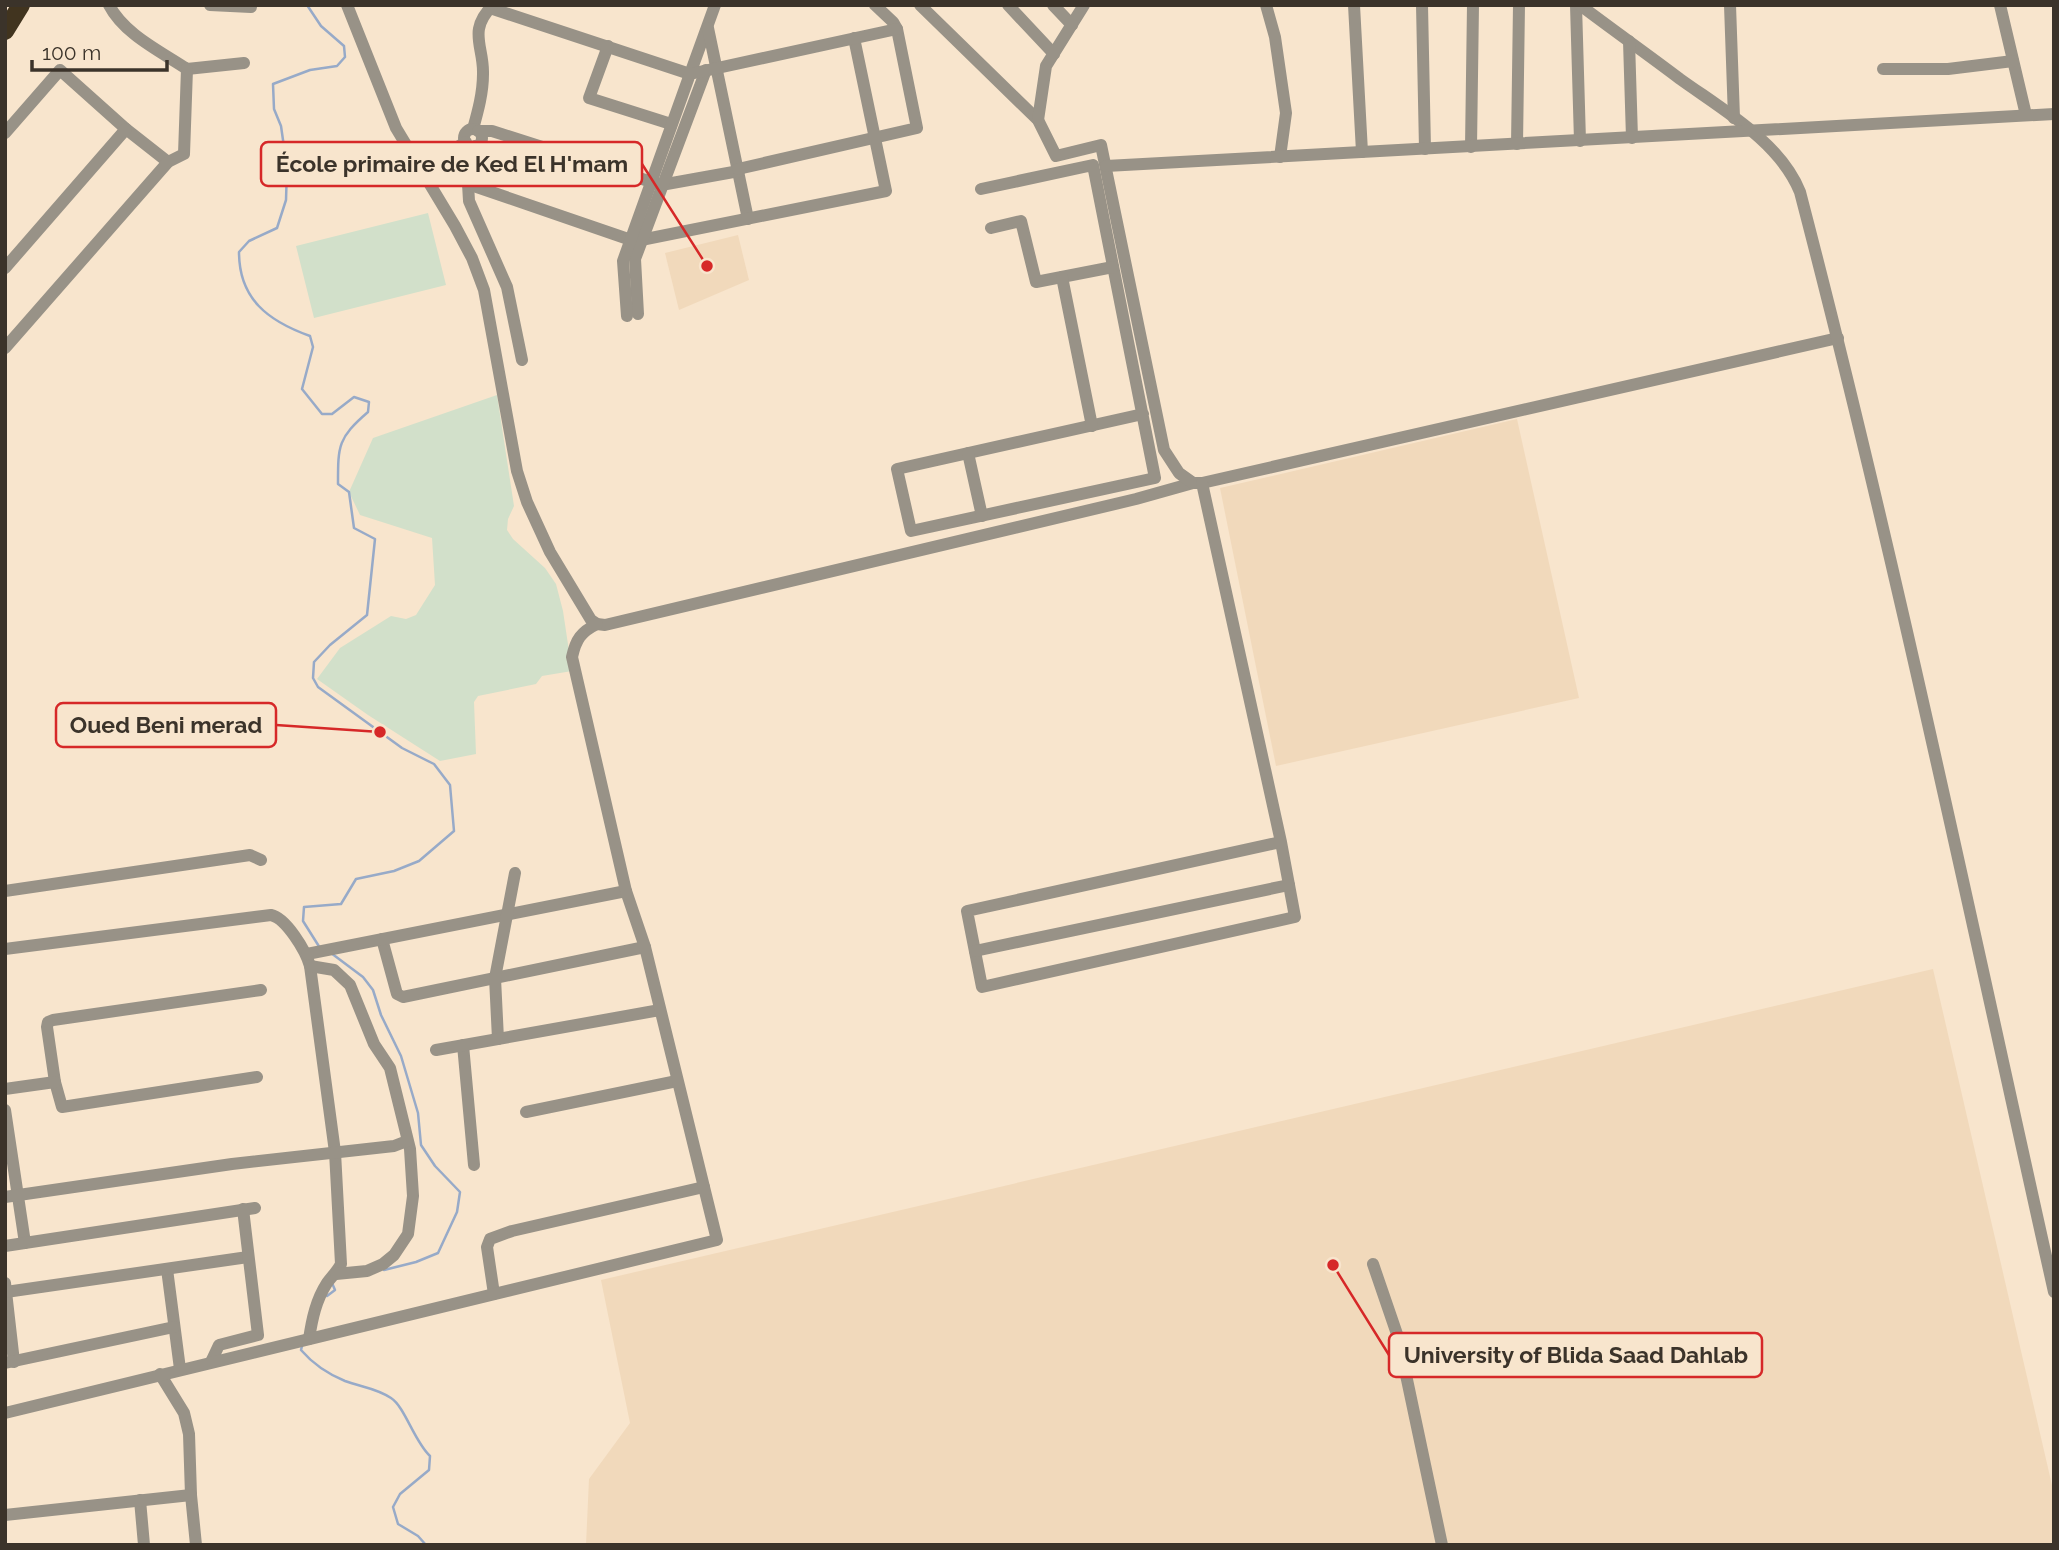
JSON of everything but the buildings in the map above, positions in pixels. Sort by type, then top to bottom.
[{"type":"highway","points":[[5,31],[21,5]]},
{"type":"street","points":[[109,5],[116,18],[129,29],[187,69],[244,63]]},
{"type":"street","points":[[210,5],[251,5]]},
{"type":"street","points":[[347,5],[396,128],[455,226],[484,290],[517,471],[527,502],[550,552],[597,624],[605,625],[1122,503],[1173,480]]},
{"type":"street","points":[[632,315],[623,261],[636,240],[656,184],[671,124],[715,5]]},
{"type":"street","points":[[476,130],[492,131],[656,184],[738,170],[917,128],[897,29],[875,5]]},
{"type":"street","points":[[920,5],[1038,120],[1056,156],[1101,145],[1164,450],[1173,480]]},
{"type":"street","points":[[1008,5],[1054,54]]},
{"type":"street","points":[[1053,5],[1072,25]]},
{"type":"street","points":[[1038,120],[1046,66],[1084,5]]},
{"type":"street","points":[[1266,5],[1275,37],[1286,113],[1280,157]]},
{"type":"street","points":[[1354,5],[1362,152]]},
{"type":"street","points":[[1422,5],[1425,149]]},
{"type":"street","points":[[1471,146],[1473,5]]},
{"type":"street","points":[[1517,144],[1519,5]]},
{"type":"street","points":[[1578,5],[1580,141]]},
{"type":"street","points":[[1578,5],[1751,131],[1783,162],[1795,179],[1838,338],[2054,1292]]},
{"type":"street","points":[[1730,5],[1734,118]]},
{"type":"street","points":[[2000,5],[2026,115]]},
{"type":"street","points":[[419,170],[470,144],[479,144],[482,139],[476,130],[484,77],[477,38],[483,19],[491,6],[690,74],[897,29]]},
{"type":"street","points":[[707,27],[711,69],[748,219]]},
{"type":"street","points":[[468,184],[636,240],[887,191],[854,38]]},
{"type":"street","points":[[1629,41],[1632,138]]},
{"type":"street","points":[[608,46],[589,98],[671,124]]},
{"type":"street","points":[[1883,69],[1948,69],[2013,61]]},
{"type":"street","points":[[5,348],[168,163],[184,154],[187,69]]},
{"type":"street","points":[[656,184],[711,69]]},
{"type":"street","points":[[5,133],[60,70],[168,163]]},
{"type":"street","points":[[1107,166],[2054,114]]},
{"type":"street","points":[[5,268],[126,129]]},
{"type":"street","points":[[470,144],[469,201],[506,287],[522,360]]},
{"type":"street","points":[[981,188],[1093,165],[1155,478]]},
{"type":"street","points":[[991,228],[1021,221],[1036,282],[1113,267]]},
{"type":"street","points":[[1062,277],[1091,426]]},
{"type":"street","points":[[1143,414],[897,469],[911,531],[1155,478],[1198,483],[1838,338]]},
{"type":"street","points":[[968,453],[982,516]]},
{"type":"street","points":[[1198,483],[1281,842],[1295,917],[982,987],[967,911],[1281,842]]},
{"type":"street","points":[[5,1413],[717,1240],[645,947],[626,891],[572,657],[576,641],[583,631],[597,624]]},
{"type":"street","points":[[5,891],[250,855],[261,860]]},
{"type":"street","points":[[498,1039],[495,978],[515,873]]},
{"type":"street","points":[[975,951],[1289,885]]},
{"type":"street","points":[[309,960],[383,939],[626,891]]},
{"type":"street","points":[[5,948],[271,915],[282,920],[309,960],[335,1152],[341,1264],[337,1274],[328,1281],[314,1308],[309,1339]]},
{"type":"street","points":[[383,939],[397,994],[400,996],[645,947]]},
{"type":"street","points":[[309,960],[334,970],[350,985],[374,1044],[390,1068],[407,1141],[413,1196],[408,1234],[394,1255],[383,1264],[367,1271],[337,1274]]},
{"type":"street","points":[[257,1077],[65,1108],[59,1105],[47,1027],[48,1022],[53,1020],[261,990]]},
{"type":"street","points":[[436,1050],[660,1010]]},
{"type":"street","points":[[463,1045],[474,1165]]},
{"type":"street","points":[[526,1111],[677,1080]]},
{"type":"street","points":[[5,1089],[55,1082]]},
{"type":"street","points":[[5,1110],[11,1197],[25,1243]]},
{"type":"street","points":[[11,1197],[232,1164],[394,1146],[407,1141]]},
{"type":"street","points":[[494,1294],[487,1247],[490,1239],[512,1231],[704,1187]]},
{"type":"street","points":[[5,1246],[249,1209],[248,1257],[258,1335],[219,1345],[211,1362]]},
{"type":"street","points":[[174,1328],[10,1363],[6,1287],[248,1257]]},
{"type":"street","points":[[1373,1264],[1398,1337],[1442,1545]]},
{"type":"street","points":[[167,1269],[180,1369]]},
{"type":"street","points":[[160,1374],[184,1413],[189,1434],[196,1545]]},
{"type":"street","points":[[5,1515],[191,1495]]},
{"type":"street","points":[[140,1500],[144,1545]]},
{"type":"shaded area","points":[[738,235],[749,280],[679,310],[665,253]]},
{"type":"shaded area","points":[[1517,419],[1579,698],[1276,766],[1220,488]]},
{"type":"shaded area","points":[[1933,969],[2054,1494],[2054,1545],[586,1545],[589,1479],[630,1423],[601,1280]]},
{"type":"green space","points":[[428,213],[446,285],[314,318],[296,246]]},
{"type":"green space","points":[[497,395],[514,506],[508,519],[507,530],[513,539],[545,568],[556,584],[572,671],[542,676],[536,684],[478,696],[474,702],[476,754],[440,761],[317,679],[340,648],[391,616],[406,619],[416,615],[435,585],[432,538],[360,515],[349,492],[373,438]]},
{"type":"waterway","points":[[307,5],[321,26],[344,46],[345,57],[337,66],[310,70],[273,84],[274,109],[281,126],[287,168],[286,200],[277,228],[249,241],[239,252],[240,268],[244,283],[259,306],[281,323],[310,336],[313,347],[302,389],[322,414],[332,414],[354,397],[369,402],[368,412],[345,436],[338,471],[338,484],[349,492],[354,528],[375,539],[367,615],[330,645],[314,662],[313,678],[318,687],[402,748],[434,764],[450,785],[454,831],[419,861],[394,871],[356,879],[341,904],[304,907],[303,921],[320,948]]},
{"type":"waterway","points":[[331,953],[363,977],[373,990],[381,1015],[401,1056],[418,1113],[421,1145],[435,1166],[460,1192],[457,1212],[438,1253],[384,1270]]},
{"type":"waterway","points":[[327,1296],[335,1290],[332,1283]]},
{"type":"waterway","points":[[302,1346],[301,1350],[327,1372],[385,1395],[401,1409],[430,1456],[429,1470],[400,1494],[393,1507],[398,1524],[418,1536],[426,1545]]},
{"type":"place","name":"École primaire de Ked El H'mam","points":[[707,266]]},
{"type":"place","name":"Oued Beni merad","points":[[380,732]]},
{"type":"place","name":"University of Blida Saad Dahlab","points":[[1333,1265]]}]
